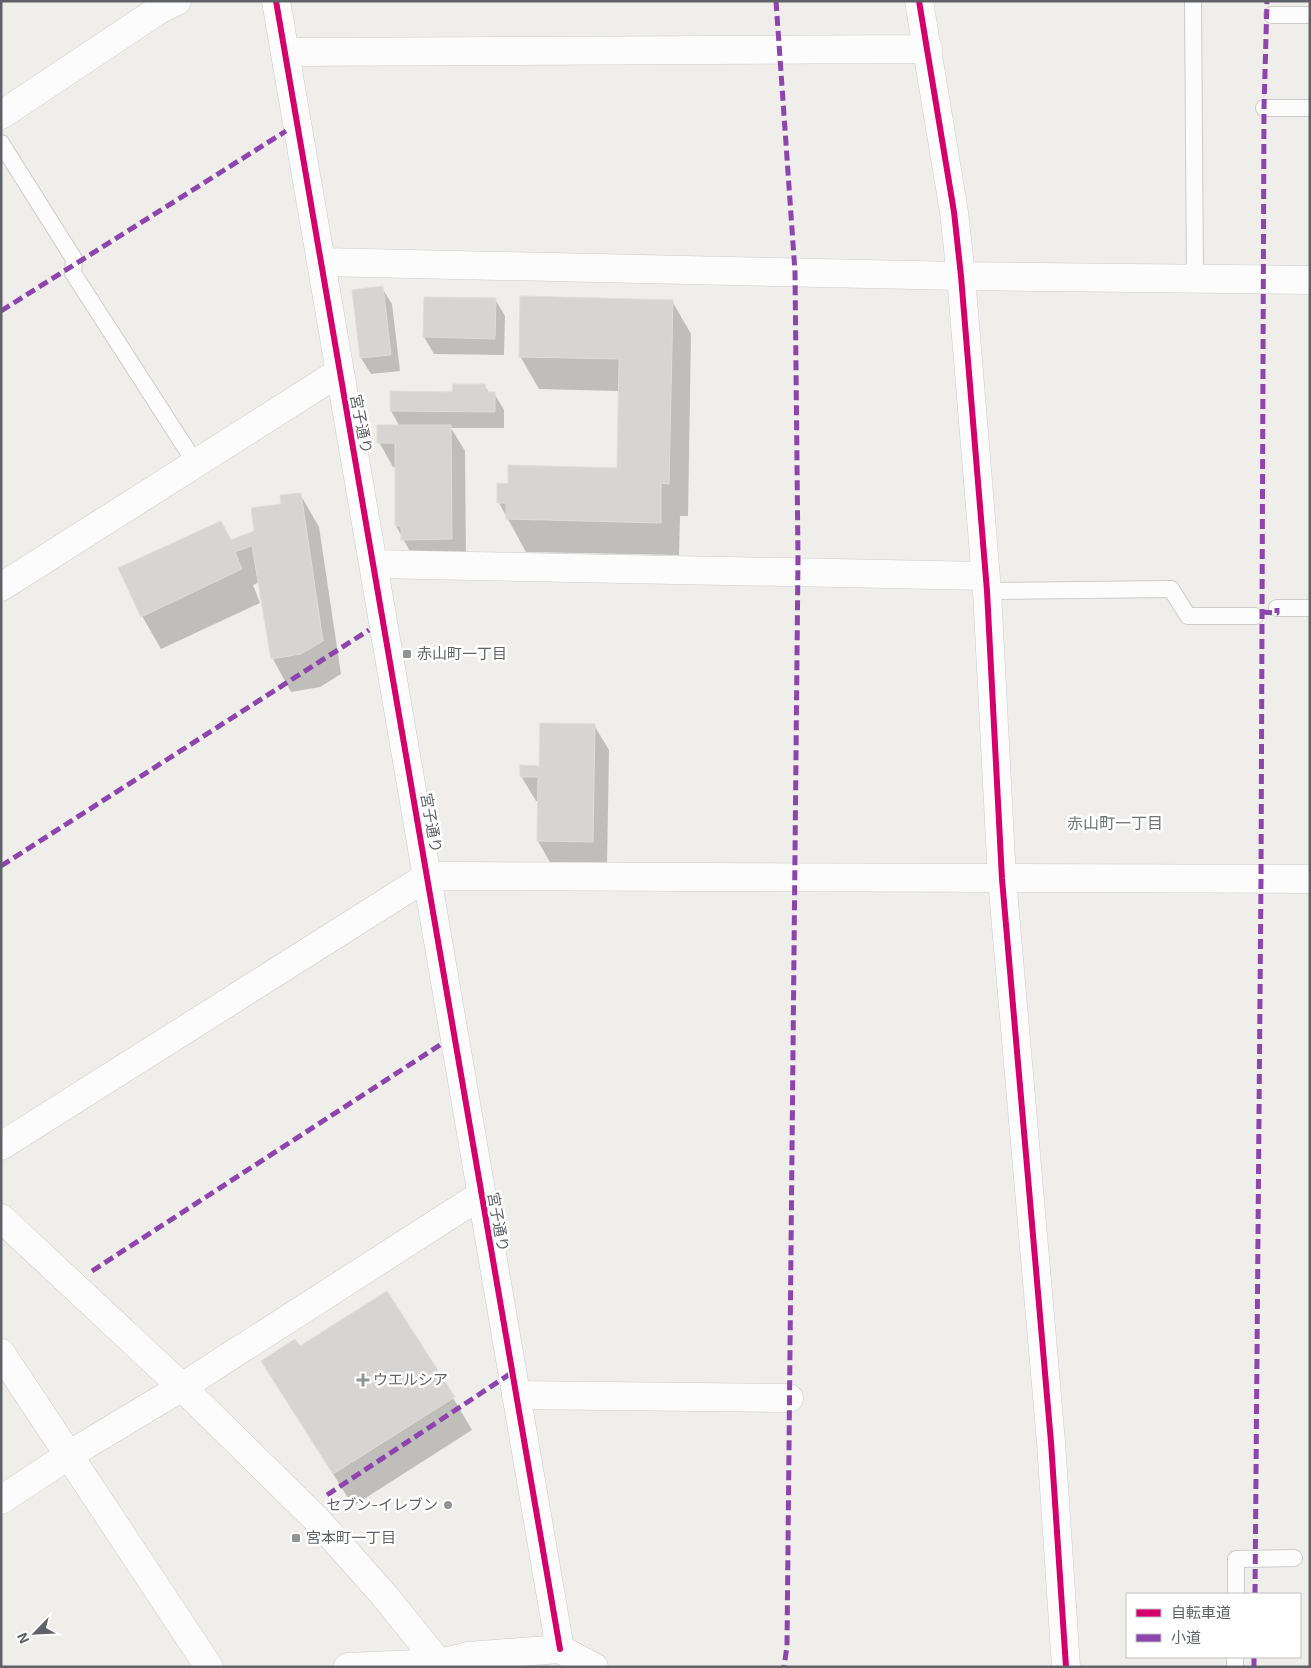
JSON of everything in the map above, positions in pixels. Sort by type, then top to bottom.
[{"type":"street","points":[[1,115],[157,11],[177,1]]},
{"type":"street","name":"宮子通り","points":[[276,1],[322,262],[338,373],[374,564],[560,1650]]},
{"type":"street","points":[[919,1],[954,212],[961,276],[986,584],[1002,879],[1050,1432],[1066,1667]]},
{"type":"street","points":[[285,52],[928,49]]},
{"type":"street","points":[[322,262],[961,276],[1310,280]]},
{"type":"street","points":[[1,587],[338,373]]},
{"type":"street","points":[[374,564],[986,584]]},
{"type":"street","points":[[1,1146],[428,876],[1310,879]]},
{"type":"street","points":[[1,1500],[182,1387],[481,1195]]},
{"type":"street","points":[[1,1218],[182,1387],[318,1521],[384,1595],[443,1666]]},
{"type":"street","points":[[1,1353],[209,1667]]},
{"type":"street","points":[[516,1396],[790,1398]]},
{"type":"street","points":[[348,1667],[443,1666],[468,1656],[560,1650],[594,1667]]},
{"type":"lane","points":[[1193,1],[1195,279]]},
{"type":"lane","points":[[1272,15],[1310,16]]},
{"type":"lane","points":[[1264,108],[1310,108]]},
{"type":"lane","points":[[1,143],[74,259],[74,273],[196,464]]},
{"type":"lane","points":[[986,584],[1171,589],[1188,616],[1255,616]]},
{"type":"lane","points":[[1277,608],[1310,608]]},
{"type":"lane","points":[[1236,1593],[1236,1559],[1294,1558]]},
{"type":"building","points":[[383,286],[391,355],[360,358],[352,290]]},
{"type":"building","points":[[520,296],[673,300],[669,484],[661,483],[661,523],[506,519],[506,503],[497,503],[497,483],[508,484],[508,465],[617,468],[619,359],[519,357]]},
{"type":"building","points":[[424,297],[496,298],[495,339],[423,337]]},
{"type":"building","points":[[453,384],[485,384],[486,392],[495,392],[495,412],[390,411],[390,391],[452,392]]},
{"type":"building","points":[[377,425],[451,425],[452,539],[401,540],[401,526],[395,526],[395,443],[377,443]]},
{"type":"building","points":[[301,493],[323,641],[301,654],[271,659],[252,546],[235,552],[242,569],[141,617],[118,568],[221,521],[231,540],[254,531],[251,508],[281,504],[280,495]]},
{"type":"building","points":[[540,723],[595,724],[593,842],[537,841],[538,777],[520,777],[520,765],[539,766]]},
{"type":"building","points":[[387,1291],[455,1397],[333,1474],[261,1361],[295,1339],[300,1346]]},
{"type":"marked path","points":[[776,1],[795,272],[798,558],[787,1646],[784,1667]]},
{"type":"marked path","points":[[1255,1593],[1261,879],[1264,108],[1267,1]]},
{"type":"marked path","points":[[1,311],[286,131]]},
{"type":"marked path","points":[[1262,612],[1277,613],[1277,608]]},
{"type":"marked path","points":[[1,866],[369,630]]},
{"type":"marked path","points":[[92,1271],[440,1045]]},
{"type":"marked path","points":[[327,1495],[513,1372]]},
{"type":"marked path","points":[[1254,1658],[1254,1667]]},
{"type":"cycle path","points":[[276,1],[560,1649]]},
{"type":"cycle path","points":[[919,1],[954,212],[961,276],[987,591],[1002,879],[1051,1442],[1066,1667]]},
{"type":"place","name":"赤山町一丁目","points":[[407,654]]},
{"type":"place","name":"ウエルシア","points":[[363,1380]]},
{"type":"place","name":"セブン-イレブン","points":[[448,1505]]},
{"type":"place","name":"宮本町一丁目","points":[[296,1538]]},
{"type":"district","name":"赤山町一丁目","points":[[1115,823]]}]
